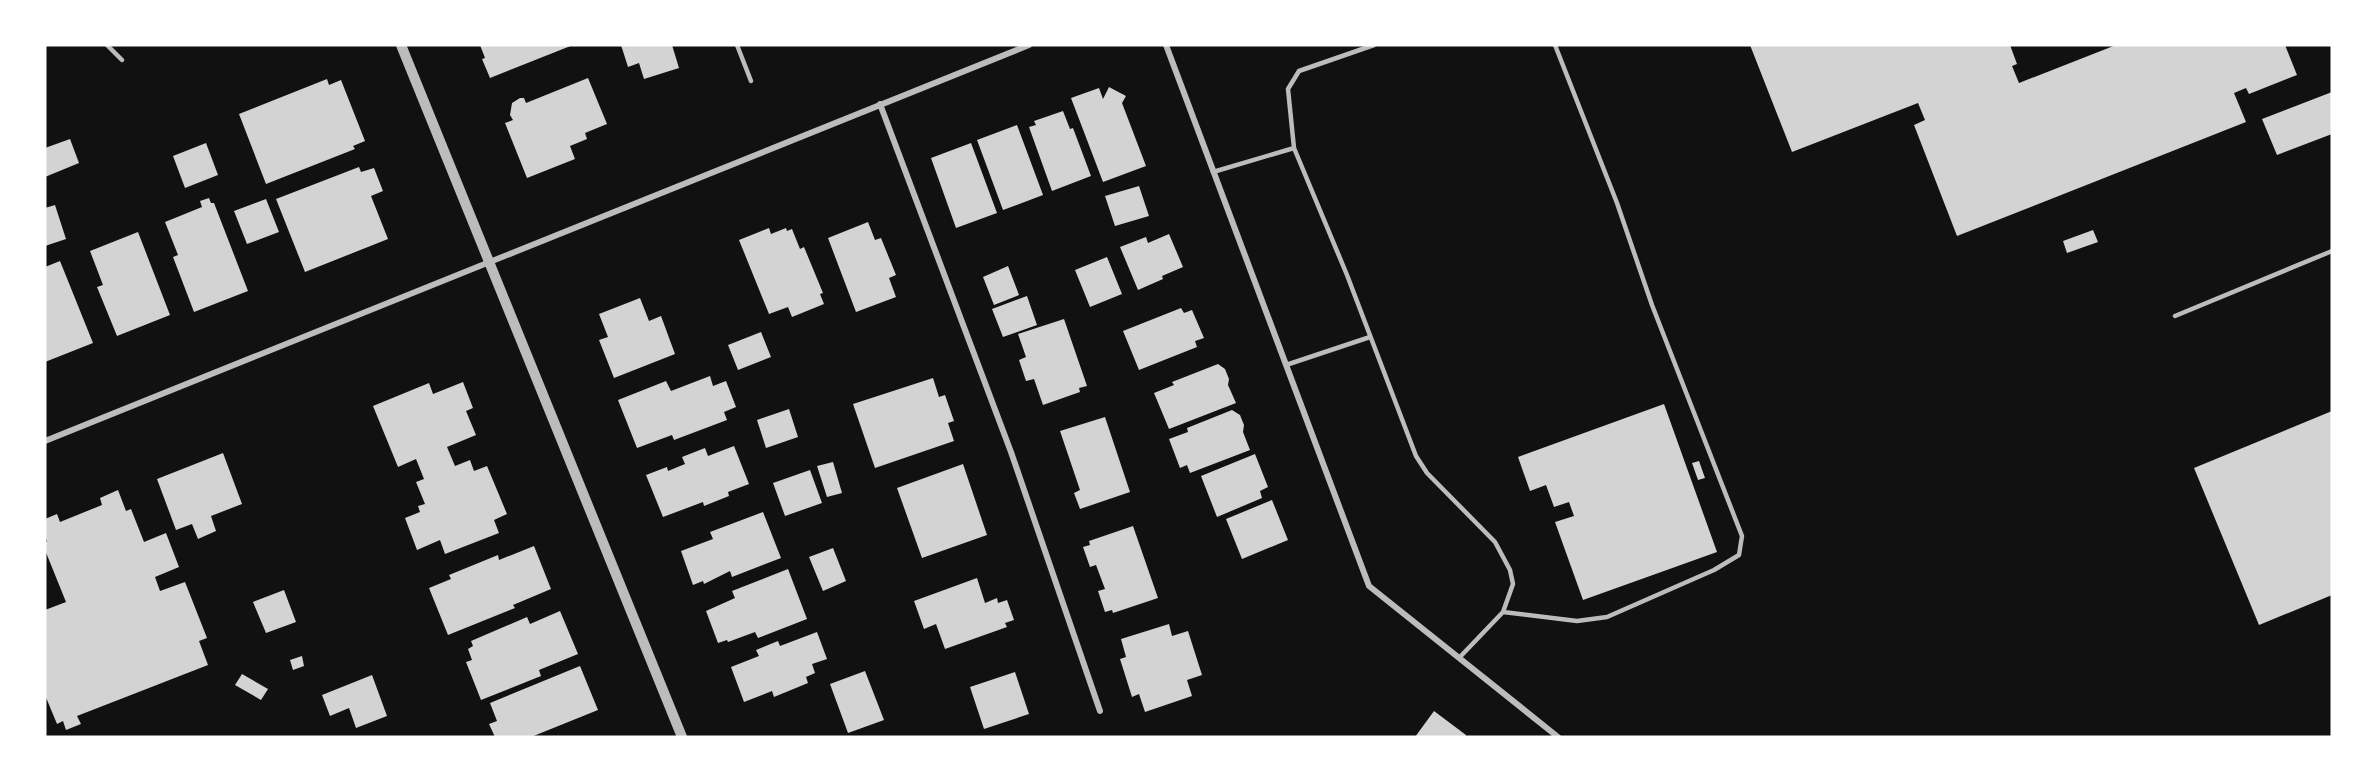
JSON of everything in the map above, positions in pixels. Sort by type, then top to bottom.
[{"type":"street","points":[[401,45],[682,737]]},
{"type":"street","points":[[45,441],[1029,45]]},
{"type":"street","points":[[1166,45],[1369,586],[1558,737]]},
{"type":"street","points":[[880,104],[1011,452],[1100,711]]},
{"type":"lane","points":[[107,45],[122,60]]},
{"type":"lane","points":[[737,45],[751,81]]},
{"type":"lane","points":[[1374,45],[1299,71],[1288,89],[1294,148],[1416,456],[1427,473],[1495,542],[1510,570],[1513,584],[1503,612],[1459,658]]},
{"type":"lane","points":[[1503,612],[1577,621],[1606,617],[1714,570],[1739,555],[1742,546],[1742,536],[1652,306],[1617,203],[1556,45]]},
{"type":"lane","points":[[1213,172],[1294,148]]},
{"type":"lane","points":[[2175,316],[2332,251]]},
{"type":"lane","points":[[1286,366],[1370,337]]},
{"type":"building","points":[[480,45],[573,45],[490,78],[482,59],[485,58]]},
{"type":"building","points":[[621,45],[672,45],[679,68],[644,79],[639,63],[628,67]]},
{"type":"building","points":[[1750,45],[2010,45],[2017,64],[2012,66],[2019,83],[2116,45],[2285,45],[2297,75],[2249,94],[2246,88],[2234,93],[2246,122],[1957,236],[1914,125],[1925,120],[1918,103],[1792,152]]},
{"type":"building","points":[[588,78],[607,124],[585,133],[587,139],[570,146],[575,159],[527,178],[505,123],[513,120],[510,115],[512,103],[524,98],[526,103]]},
{"type":"building","points":[[327,79],[329,85],[341,80],[365,141],[353,146],[355,149],[266,184],[239,114]]},
{"type":"building","points":[[1109,87],[1126,96],[1122,103],[1146,166],[1103,182],[1071,98],[1099,88],[1103,99]]},
{"type":"building","points":[[2332,92],[2332,134],[2277,155],[2262,119]]},
{"type":"building","points":[[1063,111],[1070,129],[1073,128],[1091,176],[1052,191],[1029,127],[1036,125],[1034,121]]},
{"type":"building","points":[[1017,125],[1043,195],[1003,210],[977,140]]},
{"type":"building","points":[[70,139],[79,163],[45,177],[45,148]]},
{"type":"building","points":[[206,143],[218,175],[185,188],[173,156]]},
{"type":"building","points":[[971,143],[997,213],[956,228],[931,158]]},
{"type":"building","points":[[359,167],[361,172],[374,168],[383,191],[371,196],[388,239],[305,272],[276,199]]},
{"type":"building","points":[[1139,186],[1149,216],[1115,226],[1105,196]]},
{"type":"building","points":[[209,198],[211,203],[214,203],[248,291],[194,312],[173,257],[178,255],[165,222],[202,207],[200,201]]},
{"type":"building","points":[[266,199],[279,232],[247,244],[234,211]]},
{"type":"building","points":[[55,205],[66,239],[45,246],[45,208]]},
{"type":"building","points":[[868,222],[875,240],[881,238],[896,275],[889,278],[896,297],[856,312],[828,238]]},
{"type":"building","points":[[769,228],[771,234],[786,228],[787,231],[792,229],[800,249],[804,247],[823,293],[820,294],[824,304],[792,317],[788,307],[769,314],[739,240]]},
{"type":"building","points":[[2093,230],[2098,242],[2067,253],[2063,241]]},
{"type":"building","points":[[138,232],[170,315],[117,336],[97,287],[103,285],[90,251]]},
{"type":"building","points":[[1169,234],[1183,267],[1138,290],[1120,247],[1146,237],[1148,243]]},
{"type":"building","points":[[1107,257],[1122,294],[1090,307],[1075,270]]},
{"type":"building","points":[[60,261],[93,343],[45,362],[45,267]]},
{"type":"building","points":[[1008,266],[1019,295],[994,305],[983,277]]},
{"type":"building","points":[[1027,296],[1037,325],[1003,337],[992,309]]},
{"type":"building","points":[[640,298],[649,321],[661,316],[675,354],[614,378],[599,340],[608,337],[599,314]]},
{"type":"building","points":[[1181,308],[1184,313],[1192,310],[1204,338],[1195,341],[1197,347],[1139,370],[1123,331]]},
{"type":"building","points":[[1064,319],[1087,386],[1079,388],[1080,392],[1043,405],[1034,379],[1026,381],[1019,360],[1026,357],[1018,334]]},
{"type":"building","points":[[761,332],[771,357],[738,370],[728,345]]},
{"type":"building","points":[[1218,364],[1225,369],[1229,379],[1228,385],[1236,403],[1169,429],[1154,393],[1174,385],[1172,382]]},
{"type":"building","points":[[710,376],[713,386],[726,381],[736,407],[724,412],[727,420],[674,440],[672,435],[637,448],[618,400],[666,381],[671,391]]},
{"type":"building","points":[[933,378],[939,397],[945,395],[954,421],[948,423],[954,441],[875,468],[853,404]]},
{"type":"building","points":[[463,382],[473,408],[466,411],[476,435],[447,447],[455,466],[470,460],[474,471],[487,466],[507,514],[494,520],[499,533],[445,554],[440,540],[417,550],[405,518],[420,512],[418,506],[425,504],[416,482],[424,479],[416,459],[398,467],[373,406],[429,383],[433,394]]},
{"type":"building","points":[[1664,404],[1717,552],[1583,600],[1555,522],[1574,516],[1569,502],[1554,507],[1546,485],[1530,491],[1518,457]]},
{"type":"building","points":[[789,409],[798,437],[766,448],[757,420]]},
{"type":"building","points":[[1232,410],[1240,415],[1250,450],[1190,473],[1187,465],[1180,468],[1169,439],[1188,432],[1187,428]]},
{"type":"building","points":[[2332,411],[2332,595],[2259,625],[2194,468]]},
{"type":"building","points":[[1105,417],[1130,492],[1080,509],[1074,493],[1080,490],[1060,431]]},
{"type":"building","points":[[734,446],[749,484],[728,492],[729,496],[704,506],[703,502],[663,517],[646,475],[667,467],[668,471],[685,464],[682,457],[705,448],[708,456]]},
{"type":"building","points":[[223,453],[242,504],[211,516],[216,531],[198,539],[192,524],[176,530],[157,479]]},
{"type":"building","points":[[1255,454],[1268,487],[1260,491],[1262,498],[1217,517],[1201,476]]},
{"type":"building","points":[[1699,461],[1705,478],[1698,480],[1692,463]]},
{"type":"building","points":[[833,462],[842,493],[827,497],[817,466]]},
{"type":"building","points":[[963,464],[987,535],[922,558],[897,488]]},
{"type":"building","points":[[810,470],[822,503],[785,516],[773,483]]},
{"type":"building","points":[[118,490],[126,511],[131,509],[144,542],[166,533],[179,567],[155,577],[160,591],[185,582],[207,638],[199,641],[208,665],[77,716],[81,724],[66,730],[63,721],[57,724],[45,695],[45,610],[66,602],[45,550],[45,542],[47,542],[45,519],[57,514],[60,522],[102,505],[100,498]]},
{"type":"building","points":[[1272,500],[1288,540],[1242,559],[1226,519]]},
{"type":"building","points":[[763,512],[781,558],[732,577],[730,571],[704,584],[703,581],[693,585],[681,551],[713,539],[710,532]]},
{"type":"building","points":[[1133,526],[1158,598],[1113,613],[1112,610],[1105,612],[1098,591],[1105,589],[1096,565],[1090,567],[1083,547],[1090,545],[1089,541]]},
{"type":"building","points":[[534,546],[551,589],[513,605],[515,608],[448,635],[429,588],[451,579],[449,575],[498,555],[499,560]]},
{"type":"building","points":[[833,548],[846,581],[823,591],[809,557]]},
{"type":"building","points":[[788,569],[807,619],[758,638],[755,632],[728,642],[727,640],[718,643],[706,611],[735,598],[732,591]]},
{"type":"building","points":[[977,578],[985,603],[997,598],[998,603],[1007,600],[1014,620],[1005,623],[1007,627],[945,649],[936,624],[924,629],[914,601]]},
{"type":"building","points":[[284,590],[296,622],[266,633],[253,602]]},
{"type":"building","points":[[560,611],[578,654],[539,670],[541,676],[481,700],[466,662],[472,660],[468,649],[473,646],[471,641],[527,617],[530,624]]},
{"type":"building","points":[[1169,624],[1172,636],[1188,631],[1202,675],[1187,680],[1192,696],[1145,712],[1139,694],[1132,697],[1120,659],[1126,657],[1121,639]]},
{"type":"building","points":[[817,632],[827,659],[812,664],[815,673],[806,677],[808,683],[774,697],[772,691],[744,702],[731,667],[759,656],[756,650],[778,641],[780,646]]},
{"type":"building","points":[[302,656],[304,666],[293,670],[290,660]]},
{"type":"building","points":[[580,666],[598,710],[531,737],[495,737],[489,724],[497,721],[490,703]]},
{"type":"building","points":[[865,671],[884,720],[848,733],[830,684]]},
{"type":"building","points":[[1015,672],[1029,714],[984,729],[970,687]]},
{"type":"building","points":[[242,674],[268,689],[261,700],[235,685]]},
{"type":"building","points":[[372,675],[387,716],[356,728],[349,708],[330,716],[322,695]]},
{"type":"building","points":[[1434,711],[1466,735],[1465,737],[1415,737]]}]
